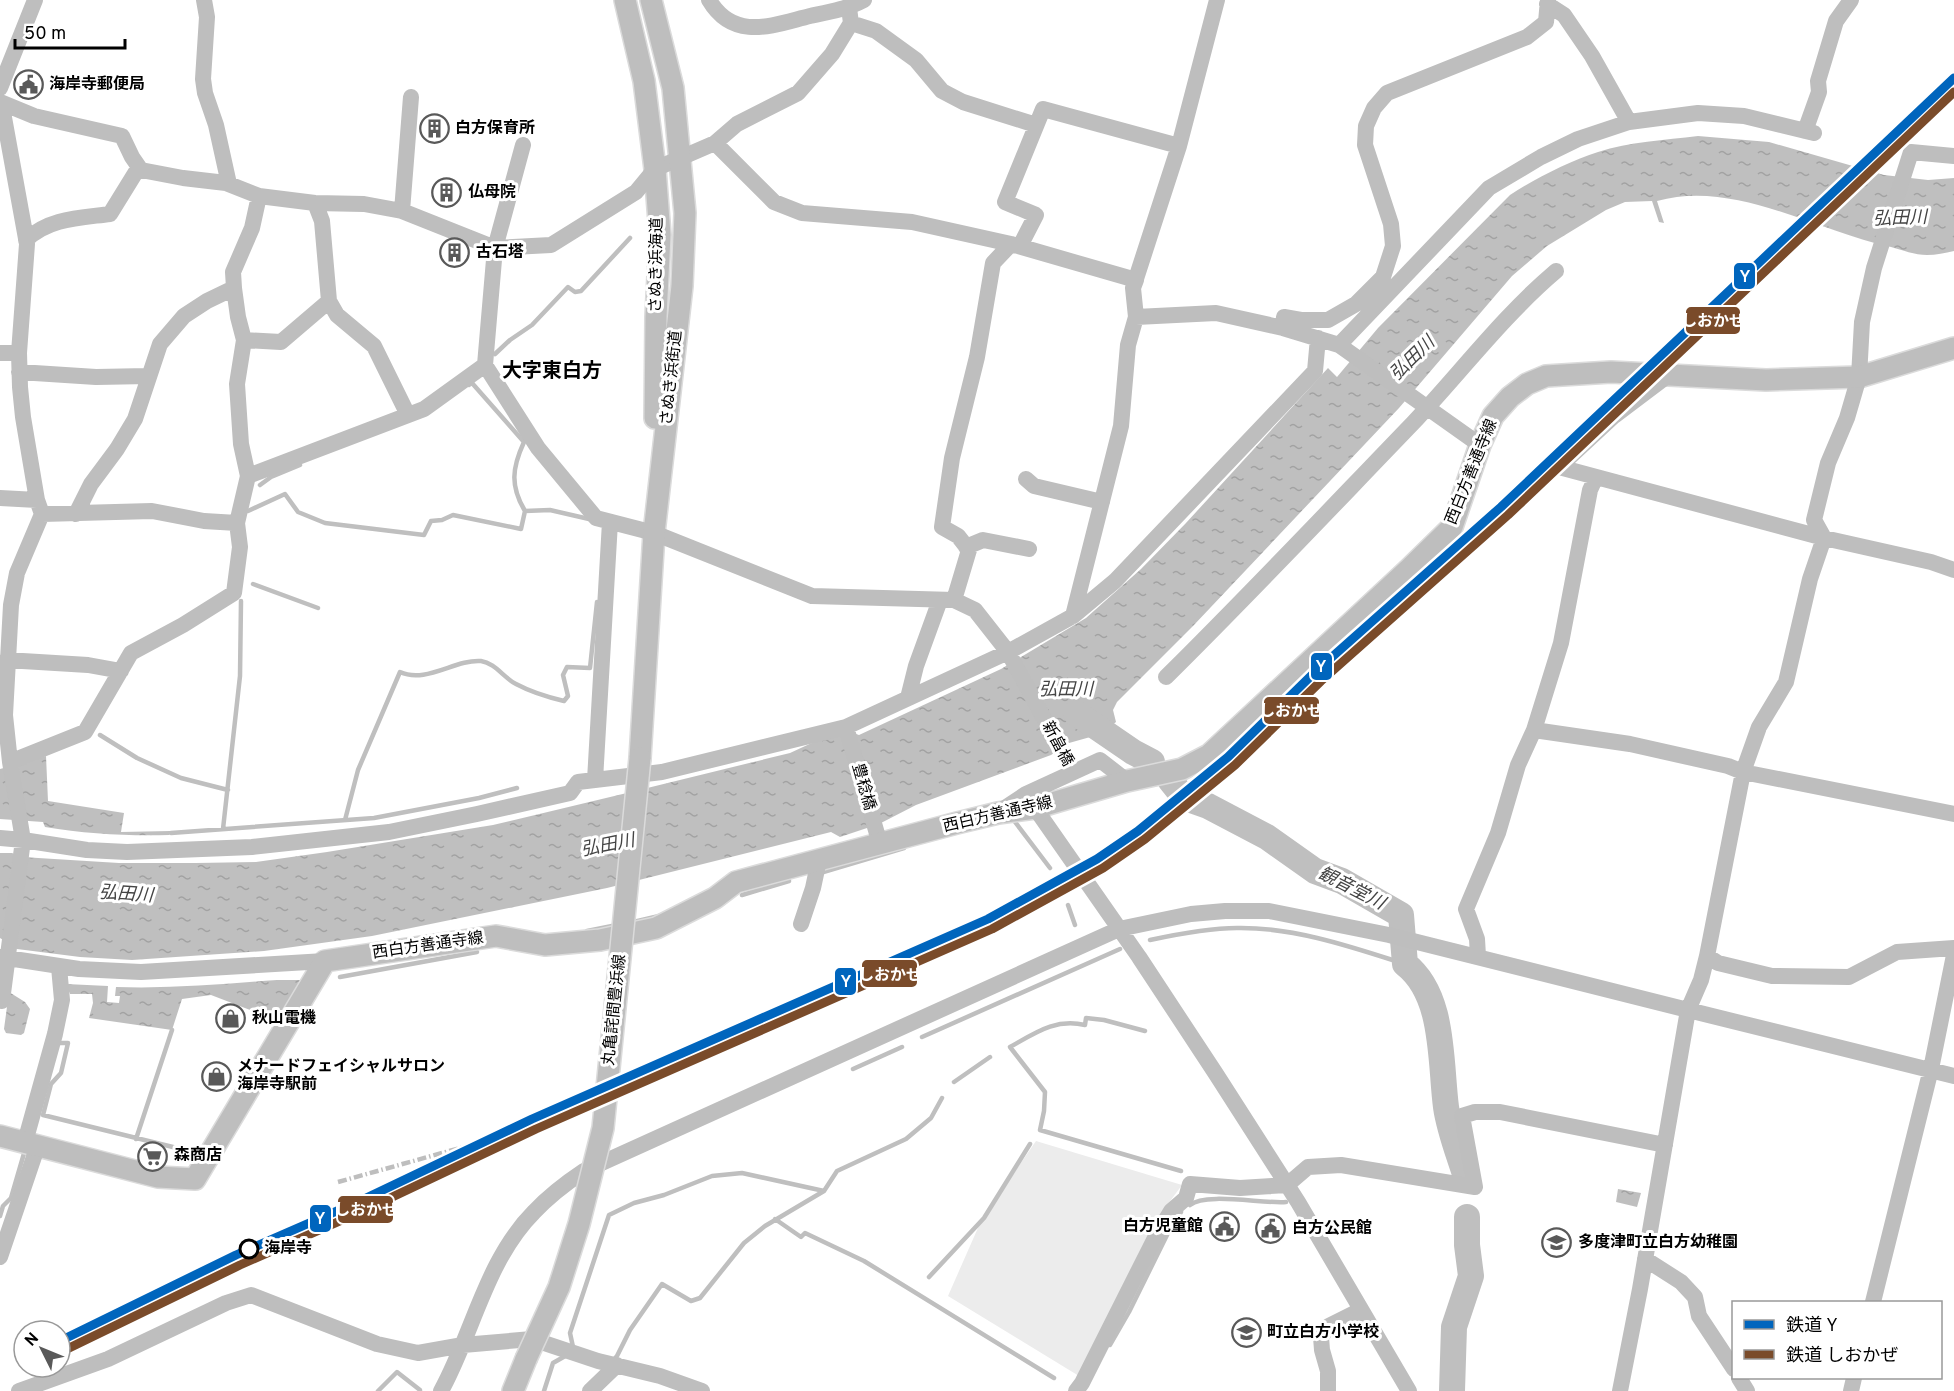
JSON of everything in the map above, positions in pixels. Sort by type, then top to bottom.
[{"type":"main road","name":"さぬき浜海道","points":[[626,0],[644,81],[655,169],[660,235],[656,317],[654,533]]},
{"type":"main road","name":"さぬき浜街道","points":[[640,758],[654,533],[682,286],[685,213],[673,88],[651,0]]},
{"type":"main road","name":"西白方善通寺線","points":[[325,961],[496,936],[545,945],[600,940],[656,928],[716,898],[736,882],[817,869],[879,841],[998,813],[1035,808],[1127,781],[1182,769],[1209,755],[1452,527],[1480,445],[1493,416],[1509,397],[1527,384],[1555,376],[1611,372],[1766,380],[1859,377],[1954,348]]},
{"type":"main road","name":"丸亀詫間豊浜線","points":[[513,1391],[559,1287],[579,1224],[603,1128],[640,758]]},
{"type":"main road","points":[[0,1136],[158,1178],[195,1179],[325,961]]},
{"type":"street","points":[[0,88],[35,0]]},
{"type":"street","points":[[204,0],[207,6],[207,17],[203,79],[230,184]]},
{"type":"street","points":[[709,0],[723,17],[739,26],[759,29],[855,10]]},
{"type":"street","points":[[1073,616],[1121,426],[1128,345],[1136,317],[1133,288],[1179,146],[1217,0]]},
{"type":"street","points":[[1339,345],[1489,188],[1541,157],[1578,139],[1629,122],[1698,113],[1744,116],[1810,132],[1819,92],[1818,81],[1836,21],[1851,0]]},
{"type":"street","points":[[1548,2],[1564,15],[1592,56],[1629,122]]},
{"type":"street","points":[[1282,328],[1284,317],[1301,320],[1328,320],[1356,304],[1383,277],[1393,246],[1391,224],[1365,145],[1366,126],[1374,108],[1387,93],[1527,37],[1546,22],[1548,2]]},
{"type":"street","points":[[855,10],[876,31],[916,60],[942,91],[963,102],[1036,125]]},
{"type":"street","points":[[0,102],[34,116],[122,136],[141,170],[230,184],[259,196],[315,203],[364,204],[402,211],[495,248],[551,245],[636,192],[655,169],[715,143],[737,124],[798,93],[832,54],[855,10]]},
{"type":"street","points":[[402,211],[411,97]]},
{"type":"street","points":[[0,107],[3,112],[26,240],[19,372],[22,417],[39,507],[17,573],[10,605],[3,724],[23,840],[5,958],[2,1001]]},
{"type":"street","points":[[908,698],[916,666],[969,550],[958,536],[942,527],[952,458],[977,357],[993,263],[1016,245],[1036,215],[1005,202],[1043,109],[1179,146]]},
{"type":"street","points":[[715,143],[774,202],[802,213],[912,222],[1016,245],[1136,280],[1133,288]]},
{"type":"street","points":[[523,145],[495,248],[485,365],[538,448],[596,518],[654,533],[812,596],[947,600]]},
{"type":"street","points":[[1620,1391],[1688,1010],[1701,980],[1707,956],[1743,772],[1759,727],[1786,682],[1810,579],[1824,538],[1814,520],[1828,463],[1847,418],[1859,377],[1862,322],[1874,268],[1911,152],[1954,156]]},
{"type":"street","points":[[26,240],[40,229],[57,221],[110,214],[139,167]]},
{"type":"street","points":[[10,762],[85,732],[131,653],[183,625],[234,593],[240,547],[237,523],[248,476],[241,444],[237,384],[244,340],[238,317],[233,272],[252,228],[259,196]]},
{"type":"street","points":[[315,203],[322,221],[328,301],[337,315],[374,346],[408,415]]},
{"type":"street","points":[[1166,677],[1228,616],[1415,420],[1421,405],[1528,295],[1556,271]]},
{"type":"street","points":[[76,514],[90,483],[117,449],[135,420],[160,344],[184,316],[207,301],[234,288]]},
{"type":"street","points":[[244,340],[281,342],[328,301]]},
{"type":"street","points":[[1136,317],[1216,313],[1282,328],[1339,345],[1480,445]]},
{"type":"street","points":[[0,838],[87,850],[127,852],[252,847],[389,832],[570,793],[578,782],[662,772],[847,732],[908,698],[1008,652],[1073,616],[1115,581],[1315,371],[1318,338]]},
{"type":"street","points":[[0,353],[19,353]]},
{"type":"street","points":[[248,476],[424,409],[485,365]]},
{"type":"street","points":[[19,372],[96,377],[148,376]]},
{"type":"street","points":[[1666,376],[1614,416],[1559,467],[1824,538],[1931,562],[1954,570]]},
{"type":"street","points":[[1478,956],[1477,939],[1466,909],[1498,834],[1518,765],[1534,730],[1561,643],[1590,490],[1596,477]]},
{"type":"street","points":[[1026,479],[1034,486],[1102,502]]},
{"type":"street","points":[[0,498],[76,514],[152,511],[204,521],[237,523]]},
{"type":"street","points":[[595,780],[610,522]]},
{"type":"street","points":[[966,547],[983,540],[1029,549]]},
{"type":"street","name":"新畠橋","points":[[947,600],[975,610],[1008,652],[1073,772]]},
{"type":"street","points":[[6,660],[88,664],[121,671]]},
{"type":"street","points":[[1534,730],[1630,744],[1728,766],[1743,772],[1954,814]]},
{"type":"street","name":"豊稔橋","points":[[847,732],[879,841]]},
{"type":"street","points":[[998,813],[1026,794],[1100,760],[1127,781]]},
{"type":"street","points":[[1035,808],[1216,1074],[1287,1185],[1409,1391]]},
{"type":"street","points":[[801,924],[817,869]]},
{"type":"street","points":[[441,1391],[493,1272],[511,1242],[532,1213],[558,1189],[584,1171],[1119,929],[1191,914],[1269,911],[1389,935],[1954,1076]]},
{"type":"street","points":[[1707,956],[1718,963],[1772,976],[1849,977],[1897,952],[1954,948]]},
{"type":"street","points":[[1873,1301],[1931,1069],[1954,955]]},
{"type":"street","points":[[5,958],[59,967],[141,972],[325,961]]},
{"type":"street","points":[[0,1257],[32,1143],[56,1034],[62,1000],[59,967]]},
{"type":"street","points":[[1076,1391],[1156,1236],[1171,1211],[1186,1198],[1190,1184],[1240,1188],[1287,1185],[1308,1167],[1341,1165],[1475,1187],[1462,1116],[1475,1112],[1500,1112],[1665,1145]]},
{"type":"street","points":[[1645,1259],[1681,1282],[1695,1297],[1699,1316],[1732,1366]]},
{"type":"street","points":[[19,1391],[108,1359],[226,1303],[251,1295],[377,1344],[418,1353],[463,1345],[532,1339],[612,1364],[660,1376],[702,1391]]},
{"type":"street","points":[[1328,1391],[1328,1371],[1321,1337],[1329,1326],[1361,1310]]},
{"type":"street","points":[[591,1391],[612,1364]]},
{"type":"shaded area","points":[[1036,1141],[1182,1185],[1162,1212],[1079,1376],[948,1296],[981,1221]]},
{"type":"water","name":"弘田川","points":[[1698,136],[1769,142],[1884,175],[1928,180],[1954,178],[1954,251],[1930,255],[1913,253],[1863,240],[1775,210],[1716,197],[1686,196],[1657,201],[1664,223],[1659,222],[1652,201],[1625,202],[1606,210],[1547,246],[1512,276],[1399,408],[1193,626],[1117,702],[1113,710],[1116,722],[1101,734],[1069,743],[1051,755],[916,805],[879,824],[840,837],[831,832],[607,888],[372,936],[264,951],[132,960],[80,957],[17,949],[0,938],[0,853],[12,853],[22,857],[119,863],[256,862],[493,825],[790,753],[842,729],[859,735],[1001,669],[1086,618],[1141,569],[1328,368],[1337,377],[1378,328],[1510,195],[1552,171],[1598,152],[1635,144]]},
{"type":"water","points":[[46,756],[48,801],[124,813],[121,832],[170,831],[171,833],[169,835],[122,835],[91,833],[45,827],[43,822],[0,819],[0,769]]},
{"type":"water","points":[[305,980],[279,1021],[211,995],[182,999],[172,1030],[89,1018],[93,1003],[92,994],[70,994],[66,984],[108,986],[107,1002],[119,1003],[120,996],[115,996],[116,987],[176,987]]},
{"type":"water","points":[[9,992],[25,1002],[30,1009],[24,1033],[21,1035],[6,1033],[4,1029]]},
{"type":"water","points":[[1618,1189],[1641,1193],[1637,1207],[1616,1202]]},
{"type":"waterway","points":[[495,354],[532,325],[568,287],[575,292],[581,291],[630,238]]},
{"type":"waterway","points":[[469,385],[472,383],[524,442],[514,477],[517,493],[525,511]]},
{"type":"waterway","points":[[260,485],[271,477],[300,465]]},
{"type":"waterway","points":[[248,511],[285,494],[298,512],[325,523],[424,535],[431,521],[442,520],[453,515],[521,529],[525,511],[550,510],[589,519]]},
{"type":"waterway","points":[[253,584],[318,608]]},
{"type":"waterway","points":[[223,829],[240,676],[241,601]]},
{"type":"waterway","points":[[345,820],[358,770],[400,672],[420,675],[471,661],[481,661],[491,665],[522,687],[564,701],[568,696],[563,675],[567,667],[590,668],[597,602]]},
{"type":"waterway","name":"観音堂川","points":[[1076,713],[1133,752],[1152,762]]},
{"type":"waterway","points":[[100,735],[137,758],[181,778],[228,790]]},
{"type":"waterway","name":"観音堂川","points":[[1170,780],[1178,790]]},
{"type":"waterway","points":[[171,833],[374,818],[479,798],[517,788]]},
{"type":"waterway","name":"観音堂川","points":[[1191,800],[1208,806],[1267,837],[1315,871],[1342,881],[1401,915],[1405,964],[1418,977],[1434,1011],[1441,1050],[1447,1115],[1465,1174]]},
{"type":"waterway","points":[[1012,818],[1050,868]]},
{"type":"waterway","points":[[820,873],[904,848]]},
{"type":"waterway","points":[[742,895],[789,881]]},
{"type":"waterway","points":[[1068,905],[1075,925]]},
{"type":"waterway","points":[[629,923],[659,916]]},
{"type":"waterway","points":[[587,931],[617,925]]},
{"type":"waterway","points":[[1150,940],[1215,929],[1280,931],[1322,939],[1405,964]]},
{"type":"waterway","points":[[922,1037],[1120,949]]},
{"type":"waterway","points":[[340,977],[477,952]]},
{"type":"waterway","points":[[1145,1031],[1104,1020],[1086,1018],[1085,1025],[1074,1023],[1055,1025],[1010,1047],[1045,1092],[1040,1130],[1181,1171]]},
{"type":"waterway","points":[[136,1139],[172,1030]]},
{"type":"waterway","points":[[57,1043],[68,1043],[61,1073],[51,1084],[43,1115],[185,1150]]},
{"type":"waterway","points":[[853,1069],[902,1047]]},
{"type":"waterway","points":[[954,1082],[990,1057]]},
{"type":"waterway","points":[[612,1362],[630,1330],[662,1284],[691,1301],[700,1298],[744,1243],[765,1226],[824,1191],[837,1171],[906,1139],[931,1118],[942,1098]]},
{"type":"waterway","points":[[929,1277],[984,1218],[1030,1144]]},
{"type":"waterway","points":[[0,1216],[3,1206],[11,1198],[25,1150]]},
{"type":"waterway","points":[[573,1347],[570,1333],[609,1215],[634,1203],[664,1195],[712,1176],[742,1173],[824,1191]]},
{"type":"waterway","points":[[1190,1205],[1209,1199],[1286,1202]]},
{"type":"waterway","points":[[1110,1345],[1181,1212]]},
{"type":"waterway","name":"観音堂川","points":[[1452,1391],[1454,1327],[1471,1276],[1467,1245],[1467,1217]]},
{"type":"waterway","points":[[775,1219],[801,1237],[805,1233],[864,1261],[1054,1378]]},
{"type":"waterway","points":[[544,1391],[553,1363],[567,1355]]},
{"type":"waterway","points":[[378,1391],[397,1372],[420,1391]]},
{"type":"railway","points":[[338,1182],[478,1143],[532,1119]]},
{"type":"rail line","name":"Y","points":[[72,1335],[236,1255],[362,1200],[532,1119],[988,919],[1097,859],[1138,831],[1228,757],[1314,673],[1501,507],[1954,78]]},
{"type":"rail line","name":"しおかぜ","points":[[72,1347],[240,1265],[367,1209],[536,1129],[992,929],[1103,868],[1145,839],[1235,765],[1321,681],[1508,515],[1954,92]]},
{"type":"place","name":"海岸寺郵便局","points":[[28,85]]},
{"type":"place","name":"白方保育所","points":[[434,129]]},
{"type":"place","name":"仏母院","points":[[447,193]]},
{"type":"place","name":"古石塔","points":[[455,253]]},
{"type":"place","name":"秋山電機","points":[[231,1019]]},
{"type":"place","name":"メナードフェイシャルサロン 海岸寺駅前","points":[[216,1076]]},
{"type":"place","name":"森商店","points":[[153,1156]]},
{"type":"place","name":"白方児童館","points":[[1224,1227]]},
{"type":"place","name":"白方公民館","points":[[1271,1229]]},
{"type":"place","name":"多度津町立白方幼稚園","points":[[1557,1243]]},
{"type":"place","name":"海岸寺","points":[[249,1249]]},
{"type":"place","name":"町立白方小学校","points":[[1246,1333]]},
{"type":"district","name":"大字東白方","points":[[552,372]]}]
